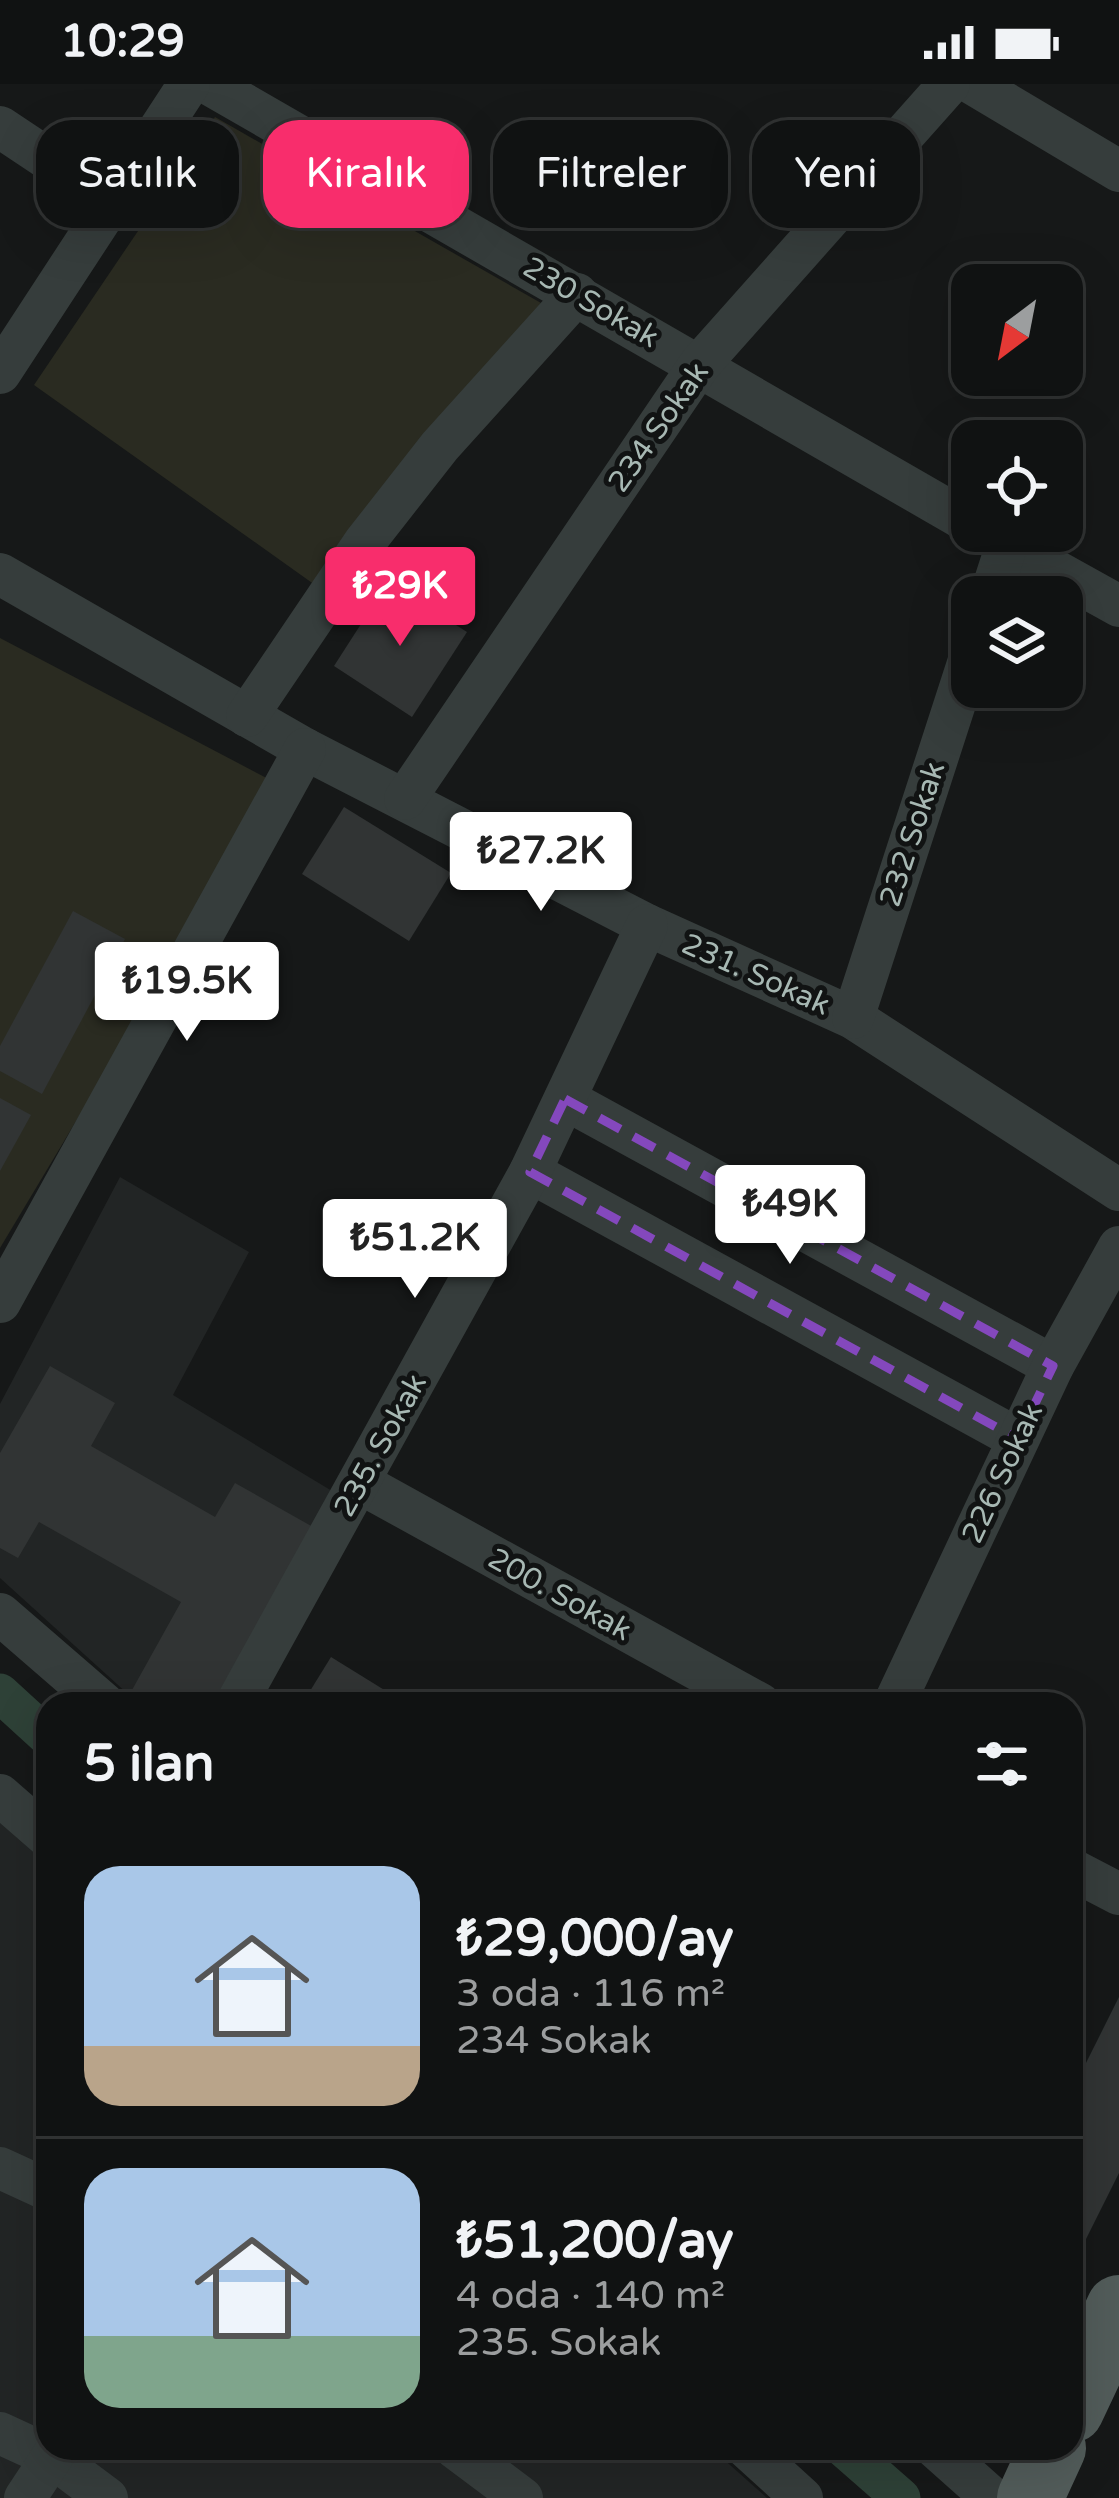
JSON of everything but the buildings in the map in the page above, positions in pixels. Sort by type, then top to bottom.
[{"type":"main road","points":[[1083,2384],[1119,2308]]},
{"type":"main road","points":[[1030,2498],[1047,2460]]},
{"type":"street","points":[[165,120],[189,84]]},
{"type":"street","name":"230 Sokak","points":[[209,84],[951,511]]},
{"type":"street","name":"234 Sokak","points":[[405,800],[700,364],[949,84]]},
{"type":"street","points":[[973,84],[1036,99],[1119,171]]},
{"type":"street","points":[[0,127],[36,151]]},
{"type":"street","points":[[0,373],[94,228]]},
{"type":"street","points":[[247,716],[364,543],[440,446],[578,294]]},
{"type":"street","name":"230 Sokak","points":[[1023,552],[1119,605]]},
{"type":"street","name":"231. Sokak","points":[[0,574],[305,749],[646,925],[853,1018],[1119,1190]]},
{"type":"street","name":"232 Sokak","points":[[853,1018],[954,708]]},
{"type":"street","points":[[0,1302],[305,749]]},
{"type":"street","name":"235. Sokak","points":[[243,1692],[530,1172],[646,925]]},
{"type":"street","points":[[565,1099],[1053,1366]]},
{"type":"street","points":[[530,1172],[1018,1439]]},
{"type":"street","name":"226 Sokak","points":[[901,1692],[1053,1366],[1119,1246]]},
{"type":"street","name":"200. Sokak","points":[[360,1483],[738,1692]]},
{"type":"street","points":[[0,1613],[90,1692]]},
{"type":"street","points":[[0,1795],[36,1826]]},
{"type":"street","points":[[1083,1875],[1119,1894]]},
{"type":"street","points":[[0,2168],[36,2184]]},
{"type":"street","points":[[0,2433],[36,2445]]},
{"type":"street","points":[[25,2498],[50,2460]]},
{"type":"street","points":[[64,2460],[107,2498]]},
{"type":"street","points":[[760,2460],[802,2498]]},
{"type":"street","points":[[949,2460],[992,2498]]},
{"type":"street","points":[[468,2472],[522,2498]]},
{"type":"highlighted area","points":[[565,1099],[1053,1366],[1018,1439],[530,1172]]},
{"type":"shaded area","points":[[239,131],[263,144],[263,228],[410,228],[541,303],[315,585],[34,385],[140,228],[239,228]]},
{"type":"shaded area","points":[[0,638],[278,784],[0,1248]]},
{"type":"shaded area","points":[[120,1177],[249,1252],[173,1395],[337,1494],[226,1692],[126,1692],[0,1578],[0,1404]]},
{"type":"shaded area","points":[[0,1821],[36,1852],[36,2460],[724,2460],[767,2498],[0,2498]]},
{"type":"waterway","points":[[0,1693],[36,1726]]},
{"type":"waterway","points":[[858,2460],[901,2498]]}]
